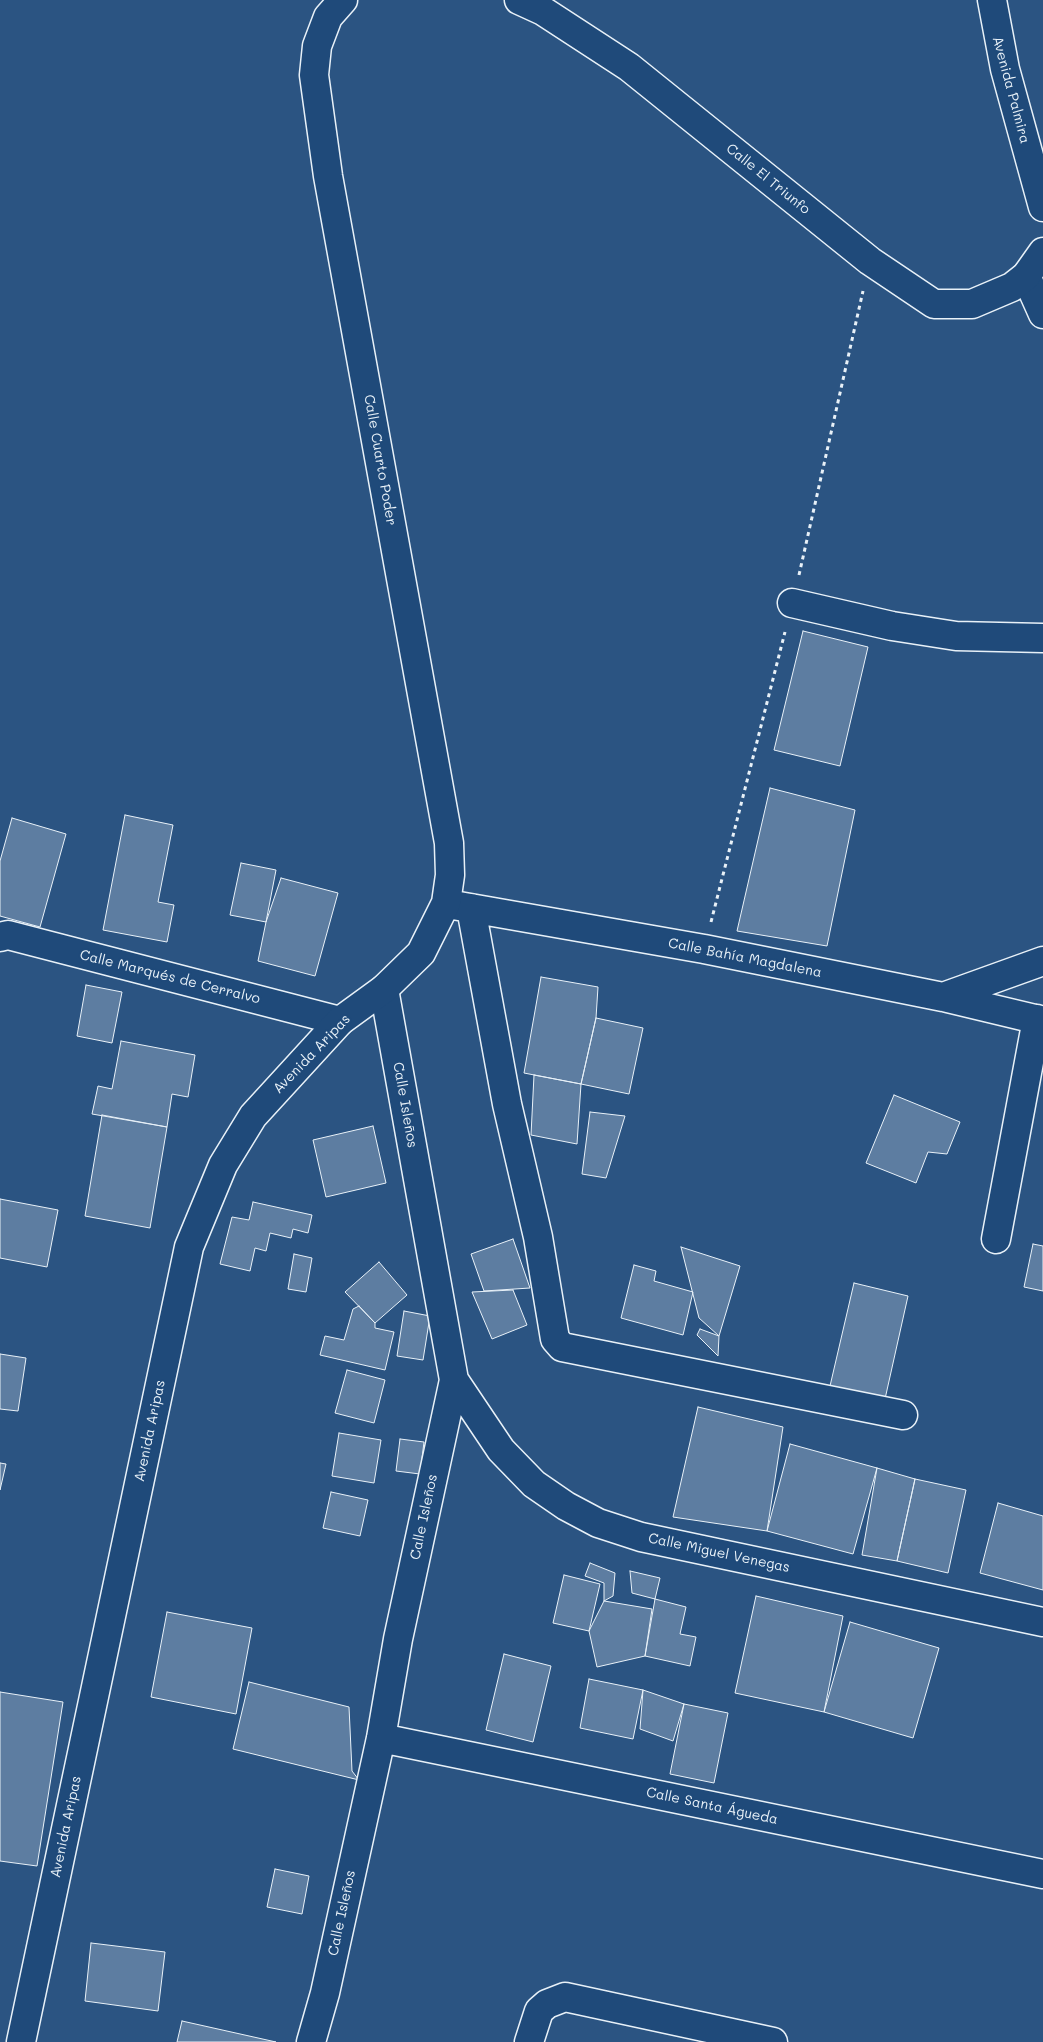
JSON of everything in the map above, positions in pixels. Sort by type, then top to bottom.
[{"type":"street","name":"Calle El Triunfo","points":[[519,0],[543,11],[629,68],[870,261],[934,304],[972,304],[1012,287],[1026,276]]},
{"type":"street","name":"Avenida Palmira","points":[[992,0],[1005,69],[1043,207]]},
{"type":"street","name":"Calle Cuarto Poder","points":[[335,8],[317,46],[314,75],[328,176],[449,843],[450,875],[458,906]]},
{"type":"street","points":[[1043,252],[1026,276],[1043,314]]},
{"type":"street","points":[[792,603],[892,626],[956,636],[1043,638]]},
{"type":"street","points":[[458,906],[538,1237],[555,1339],[562,1347],[903,1415]]},
{"type":"street","name":"Avenida Aripas","points":[[21,2042],[189,1248],[223,1165],[253,1116],[340,1020],[384,989],[421,953],[458,906]]},
{"type":"street","name":"Calle Bahía Magdalena","points":[[458,906],[704,949],[943,997],[1040,1020]]},
{"type":"street","name":"Calle Marqués de Cerralvo","points":[[0,937],[8,935],[340,1020]]},
{"type":"street","points":[[943,997],[1043,961]]},
{"type":"street","name":"Calle Isleños","points":[[311,2042],[325,1993],[381,1738],[398,1639],[454,1380],[384,989]]},
{"type":"street","points":[[996,1239],[1040,1020]]},
{"type":"street","name":"Calle Miguel Venegas","points":[[454,1380],[501,1450],[534,1484],[566,1506],[598,1523],[641,1537],[1043,1622]]},
{"type":"street","name":"Calle Santa Águeda","points":[[381,1738],[1043,1874]]},
{"type":"street","points":[[529,2042],[539,2011],[547,2004],[565,1997],[774,2042]]},
{"type":"building","points":[[803,631],[868,647],[840,766],[774,750]]},
{"type":"building","points":[[770,788],[855,810],[827,946],[737,931]]},
{"type":"building","points":[[125,815],[173,825],[158,902],[174,905],[167,942],[103,930]]},
{"type":"building","points":[[12,818],[66,834],[40,927],[0,916],[0,861]]},
{"type":"building","points":[[241,863],[276,870],[266,922],[230,915]]},
{"type":"building","points":[[281,878],[338,893],[315,976],[258,961],[266,922]]},
{"type":"building","points":[[541,977],[598,987],[596,1018],[581,1084],[524,1073]]},
{"type":"building","points":[[86,985],[122,992],[112,1043],[77,1036]]},
{"type":"building","points":[[596,1018],[643,1028],[629,1094],[581,1084]]},
{"type":"building","points":[[121,1041],[195,1055],[188,1097],[172,1094],[167,1127],[92,1114],[98,1086],[112,1089]]},
{"type":"building","points":[[534,1075],[581,1084],[577,1144],[531,1135]]},
{"type":"building","points":[[894,1095],[960,1122],[947,1154],[928,1152],[916,1183],[866,1163]]},
{"type":"building","points":[[590,1112],[625,1116],[606,1178],[582,1174]]},
{"type":"building","points":[[102,1115],[167,1127],[150,1228],[85,1216]]},
{"type":"building","points":[[373,1126],[386,1183],[326,1197],[313,1140]]},
{"type":"building","points":[[0,1199],[58,1210],[47,1267],[0,1258]]},
{"type":"building","points":[[253,1202],[312,1215],[308,1233],[293,1229],[291,1238],[270,1233],[266,1251],[255,1248],[250,1271],[220,1264],[232,1217],[249,1220]]},
{"type":"building","points":[[513,1239],[530,1288],[484,1291],[471,1254]]},
{"type":"building","points":[[1033,1244],[1043,1246],[1043,1291],[1024,1287]]},
{"type":"building","points":[[681,1247],[740,1266],[719,1336],[699,1318]]},
{"type":"building","points":[[294,1254],[312,1258],[306,1292],[288,1289]]},
{"type":"building","points":[[379,1262],[407,1295],[375,1323],[345,1292]]},
{"type":"building","points":[[634,1265],[656,1271],[654,1281],[693,1292],[683,1335],[621,1318]]},
{"type":"building","points":[[854,1283],[908,1296],[885,1399],[830,1386]]},
{"type":"building","points":[[513,1290],[527,1325],[492,1339],[472,1292]]},
{"type":"building","points":[[359,1306],[375,1323],[375,1328],[394,1332],[385,1370],[320,1355],[325,1336],[344,1340],[353,1309]]},
{"type":"building","points":[[404,1311],[430,1316],[423,1360],[397,1356]]},
{"type":"building","points":[[700,1329],[719,1336],[718,1356],[697,1335]]},
{"type":"building","points":[[0,1354],[26,1358],[18,1411],[0,1409]]},
{"type":"building","points":[[347,1370],[385,1380],[374,1423],[335,1413]]},
{"type":"building","points":[[698,1407],[783,1427],[767,1531],[673,1517]]},
{"type":"building","points":[[339,1433],[381,1440],[374,1483],[332,1476]]},
{"type":"building","points":[[400,1439],[424,1442],[420,1474],[396,1471]]},
{"type":"building","points":[[790,1444],[877,1468],[853,1554],[767,1531]]},
{"type":"building","points":[[0,1463],[6,1464],[0,1490]]},
{"type":"building","points":[[877,1468],[915,1479],[897,1561],[862,1555]]},
{"type":"building","points":[[915,1479],[966,1490],[948,1573],[897,1561]]},
{"type":"building","points":[[331,1492],[368,1500],[360,1536],[323,1528]]},
{"type":"building","points":[[998,1503],[1043,1516],[1043,1590],[980,1573]]},
{"type":"building","points":[[590,1563],[615,1573],[613,1596],[604,1601],[604,1583],[585,1576]]},
{"type":"building","points":[[630,1571],[660,1578],[655,1599],[632,1593]]},
{"type":"building","points":[[564,1575],[600,1584],[589,1631],[553,1623]]},
{"type":"building","points":[[756,1596],[843,1616],[824,1712],[735,1693]]},
{"type":"building","points":[[655,1599],[686,1607],[680,1634],[696,1637],[690,1666],[645,1656]]},
{"type":"building","points":[[604,1601],[652,1609],[645,1656],[597,1667],[589,1631]]},
{"type":"building","points":[[167,1612],[252,1628],[236,1714],[151,1697]]},
{"type":"building","points":[[850,1622],[939,1648],[913,1738],[824,1712]]},
{"type":"building","points":[[504,1654],[551,1666],[533,1742],[486,1730]]},
{"type":"building","points":[[589,1679],[643,1690],[633,1739],[580,1728]]},
{"type":"building","points":[[249,1682],[349,1707],[352,1771],[359,1780],[233,1749]]},
{"type":"building","points":[[643,1690],[684,1704],[673,1741],[640,1729]]},
{"type":"building","points":[[0,1692],[63,1702],[37,1866],[0,1861]]},
{"type":"building","points":[[684,1704],[728,1713],[714,1783],[670,1774]]},
{"type":"building","points":[[275,1869],[309,1876],[302,1914],[267,1907]]},
{"type":"building","points":[[91,1943],[165,1952],[158,2011],[85,2001]]},
{"type":"building","points":[[182,2021],[276,2042],[177,2042]]}]
